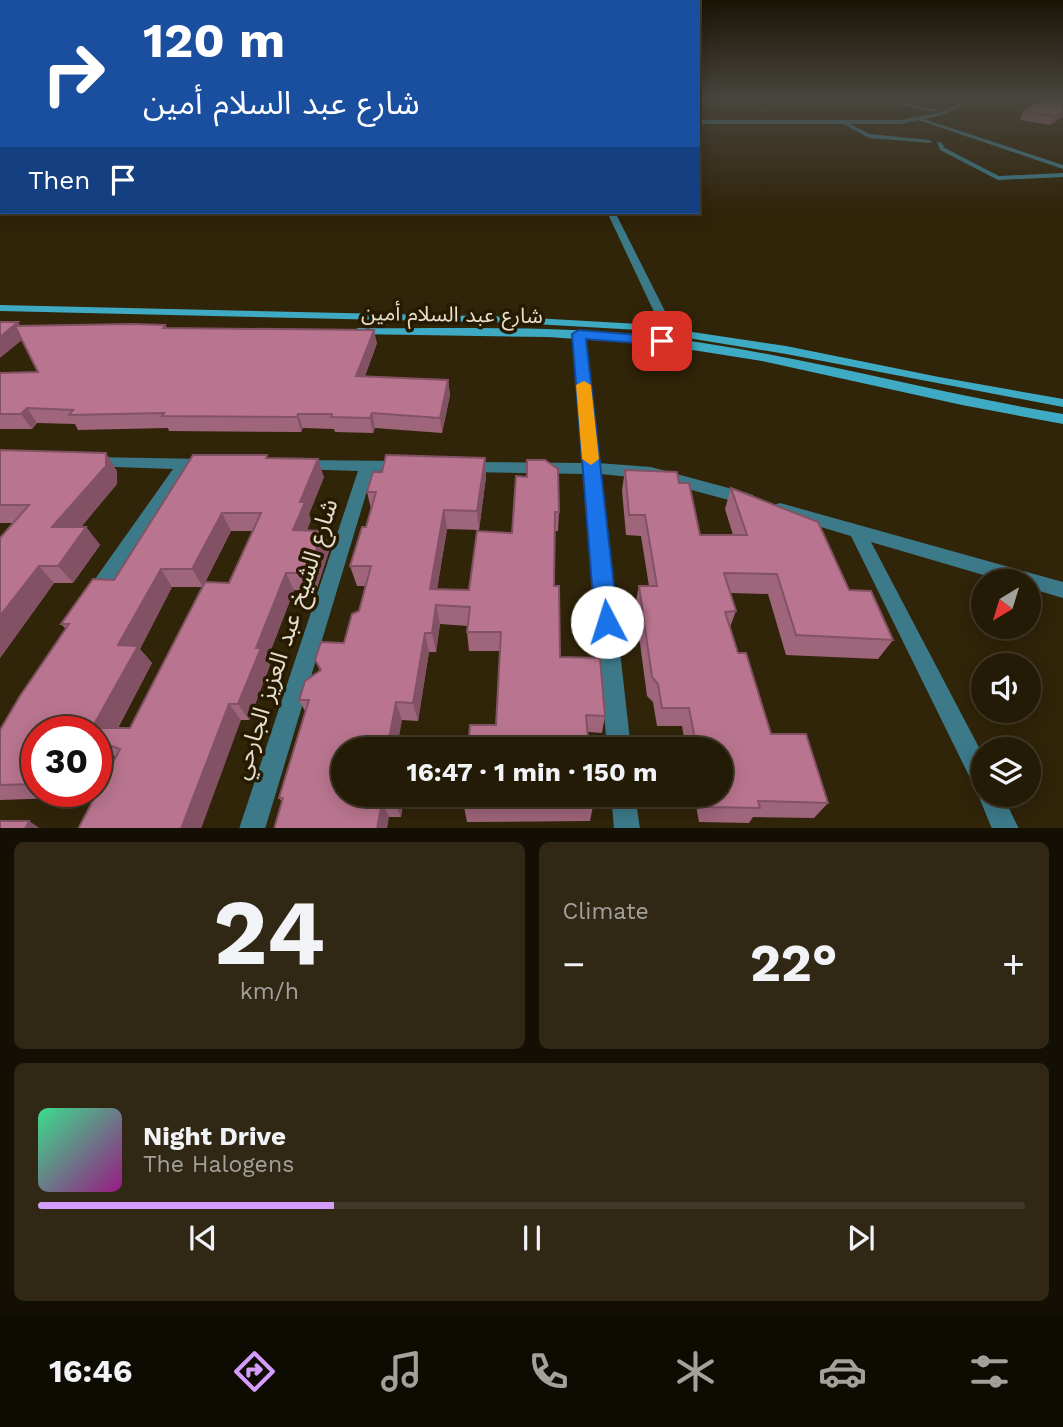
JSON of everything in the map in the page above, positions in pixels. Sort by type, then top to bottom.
[{"type":"street","points":[[868,136],[939,143],[942,149],[993,177],[1007,180],[1063,175]]},
{"type":"street","points":[[954,138],[963,136]]},
{"type":"street","points":[[967,136],[1063,167]]},
{"type":"street","points":[[612,214],[669,331]]},
{"type":"street","name":"شارع عبد السلام أمين","points":[[0,308],[516,320],[669,331],[1063,402]]},
{"type":"street","name":"شارع عبد السلام أمين","points":[[345,332],[579,334],[662,341],[743,354],[1063,419]]},
{"type":"street","points":[[579,334],[618,737]]},
{"type":"street","points":[[79,462],[224,464]]},
{"type":"street","points":[[85,609],[185,463]]},
{"type":"street","points":[[289,465],[420,467]]},
{"type":"street","name":"شارع الشيخ عبد العزيز الجارحي","points":[[252,828],[367,466]]},
{"type":"street","points":[[447,467],[592,469],[651,473],[1063,590]]},
{"type":"street","points":[[857,531],[971,757]]},
{"type":"street","points":[[625,807],[627,828]]},
{"type":"street","points":[[996,807],[1006,828]]},
{"type":"building","points":[[0,322],[18,322],[0,337]]},
{"type":"building","points":[[165,325],[163,328],[374,330],[356,376],[448,380],[440,418],[372,413],[370,418],[331,417],[332,414],[298,414],[297,417],[162,416],[164,413],[69,415],[73,410],[27,408],[21,414],[0,414],[0,373],[38,372],[15,326]]},
{"type":"building","points":[[0,450],[106,453],[106,466],[52,527],[86,527],[58,566],[39,566],[0,616],[0,538],[29,505],[0,505]]},
{"type":"building","points":[[193,455],[267,455],[266,458],[318,459],[300,502],[305,502],[293,530],[323,531],[308,573],[286,573],[256,648],[261,648],[238,704],[229,704],[181,828],[79,828],[90,807],[112,807],[112,764],[120,749],[112,746],[112,728],[130,728],[205,582],[229,583],[261,513],[222,513],[192,569],[161,569],[118,645],[138,646],[99,716],[21,716],[21,784],[0,785],[0,730],[69,624],[61,624],[93,579],[114,580]]},
{"type":"building","points":[[386,455],[485,458],[477,511],[444,510],[430,589],[469,590],[477,531],[512,533],[516,476],[527,477],[527,460],[545,460],[558,469],[559,512],[555,512],[554,586],[559,586],[560,657],[600,658],[605,716],[586,715],[588,737],[469,737],[470,725],[496,725],[501,632],[467,632],[470,607],[436,605],[432,633],[425,633],[413,703],[396,702],[389,737],[331,737],[331,807],[381,807],[377,828],[274,828],[283,798],[279,798],[309,700],[299,700],[305,681],[321,670],[315,660],[321,642],[344,643],[352,614],[359,611],[371,566],[350,566],[362,527],[366,527],[376,492],[367,492],[373,472],[382,472]]},
{"type":"building","points":[[625,470],[677,472],[679,483],[689,483],[700,535],[747,535],[731,488],[818,522],[849,590],[871,591],[893,640],[796,635],[777,574],[724,573],[736,611],[725,612],[738,653],[746,653],[771,734],[806,734],[828,803],[758,801],[760,808],[707,807],[733,807],[733,737],[695,737],[689,708],[662,708],[658,684],[652,677],[639,586],[657,586],[645,515],[629,515]]},
{"type":"building","points":[[0,821],[29,821],[26,828],[0,828]]},
{"type":"slow traffic","points":[[584,385],[591,459]]},
{"type":"route","points":[[607,622],[579,334],[662,341]]}]
